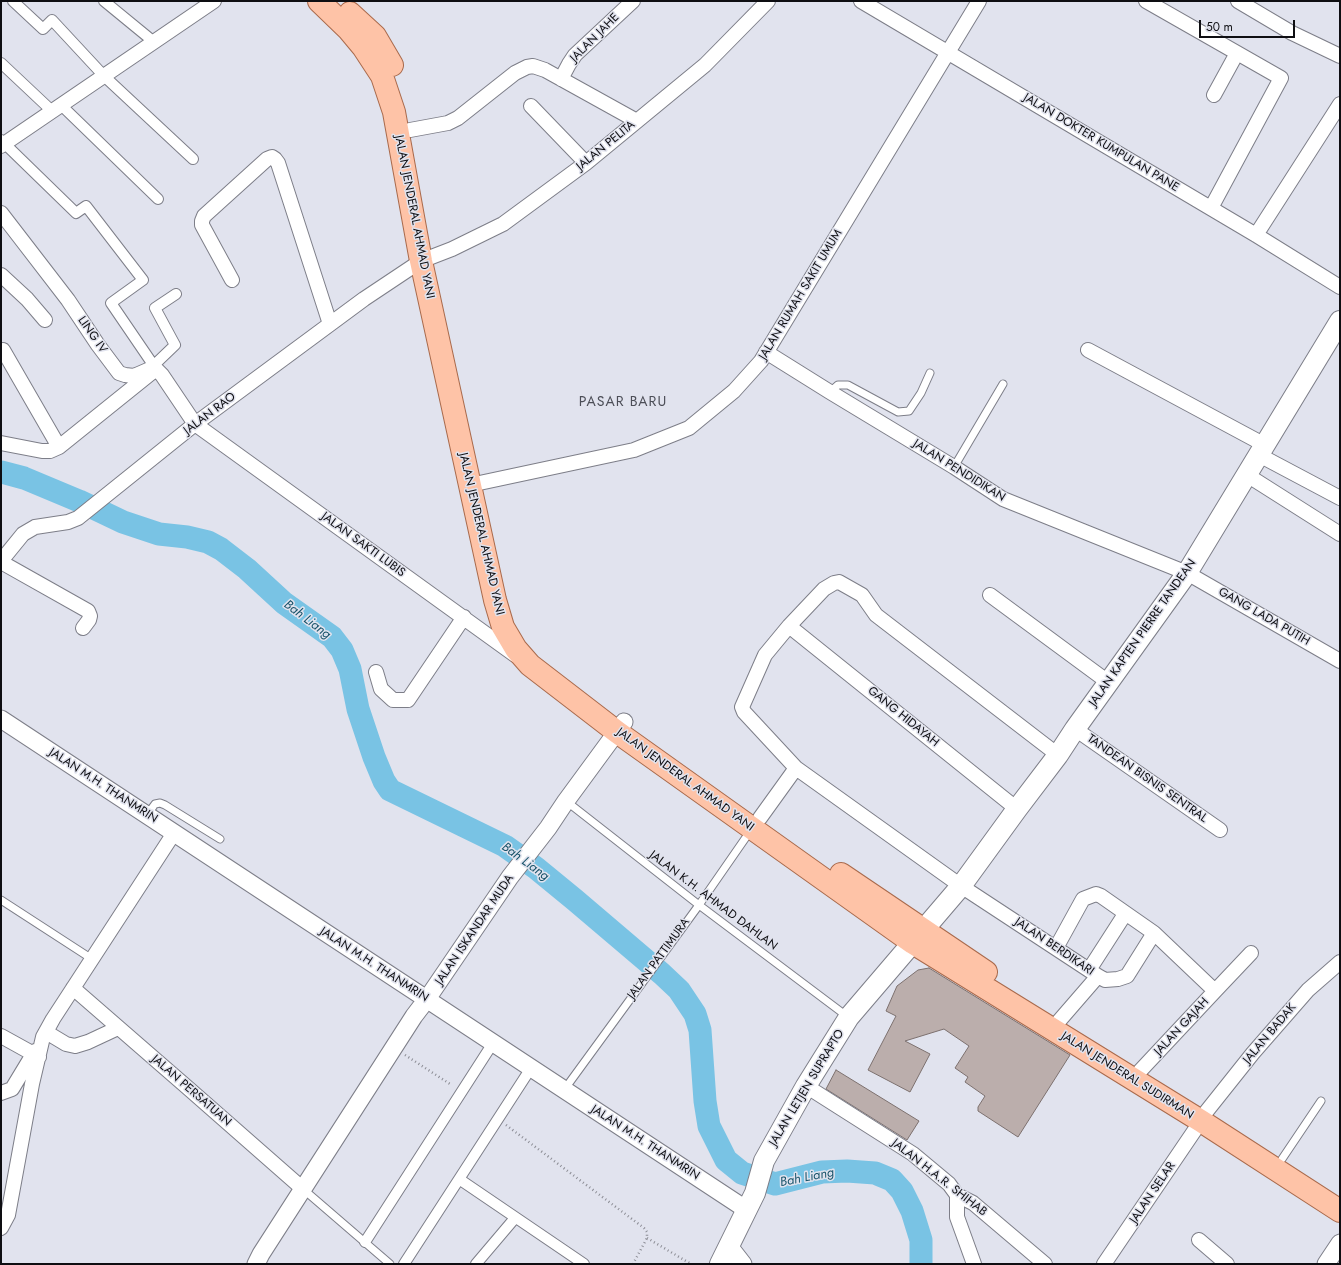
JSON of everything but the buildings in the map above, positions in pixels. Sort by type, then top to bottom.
[{"type":"main road","name":"JALAN JENDERAL AHMAD YANI","points":[[319,1],[348,29],[363,47],[382,76],[394,112],[475,484],[494,600],[503,627],[516,649],[530,665],[918,936]]},
{"type":"main road","name":"JALAN JENDERAL AHMAD YANI","points":[[337,1],[375,36],[396,71],[410,130],[427,259]]},
{"type":"main road","name":"JALAN KAPTEN PIERRE TANDEAN","points":[[918,936],[961,886],[1058,755],[1108,682],[1187,573],[1340,321]]},
{"type":"main road","name":"JALAN JENDERAL AHMAD YANI","points":[[475,484],[515,617],[526,638],[536,650],[620,727]]},
{"type":"main road","name":"JALAN LETJEN SUPRAPTO","points":[[720,1264],[751,1201],[764,1160],[806,1086],[849,1017],[918,936]]},
{"type":"main road","name":"JALAN JENDERAL SUDIRMAN","points":[[918,936],[1140,1071],[1340,1211]]},
{"type":"main road","name":"JALAN JENDERAL SUDIRMAN","points":[[918,936],[1204,1117],[1282,1159],[1340,1195]]},
{"type":"street","points":[[14,1],[43,29],[52,20],[104,76],[193,159]]},
{"type":"street","points":[[104,1],[154,42]]},
{"type":"street","name":"JALAN JAHE","points":[[561,79],[568,64],[575,55],[633,1]]},
{"type":"street","name":"JALAN PELITA","points":[[427,259],[503,224],[586,163],[705,65],[768,1]]},
{"type":"street","name":"JALAN DOKTER KUMPULAN PANE","points":[[861,1],[1256,235],[1340,287]]},
{"type":"street","name":"JALAN RUMAH SAKIT UMUM","points":[[475,484],[634,450],[689,428],[734,391],[761,361],[979,1]]},
{"type":"street","points":[[1146,1],[1281,78],[1210,208]]},
{"type":"street","points":[[1238,1],[1292,33],[1340,56]]},
{"type":"street","points":[[195,424],[162,375],[153,368],[111,303],[143,280],[86,206],[76,213],[2,143],[57,108],[154,42],[206,3]]},
{"type":"street","points":[[1214,95],[1238,53]]},
{"type":"street","points":[[1,63],[57,108],[158,199]]},
{"type":"street","points":[[410,130],[448,123],[458,118],[515,73],[527,67],[533,66],[545,70],[637,121]]},
{"type":"street","points":[[1256,235],[1340,104]]},
{"type":"street","points":[[531,106],[586,163]]},
{"type":"street","points":[[232,280],[202,225],[202,220],[204,216],[267,158],[272,157],[278,163],[330,324]]},
{"type":"street","name":"LING IV","points":[[1,213],[68,300],[119,373],[134,376],[153,368]]},
{"type":"street","name":"JALAN RAO","points":[[2,559],[23,534],[35,527],[68,522],[78,518],[104,499],[195,424],[364,299],[427,259]]},
{"type":"street","points":[[1,275],[27,299],[45,320]]},
{"type":"street","points":[[1,443],[42,451],[50,451],[59,447],[153,368],[175,345],[155,308],[176,294]]},
{"type":"street","points":[[3,350],[59,447]]},
{"type":"street","points":[[1088,350],[1262,450],[1340,498]]},
{"type":"street","name":"JALAN PENDIDIKAN","points":[[766,352],[954,467],[1003,499],[1187,573]]},
{"type":"street","name":"JALAN SAKTI LUBIS","points":[[195,424],[530,665]]},
{"type":"street","points":[[1247,475],[1340,534]]},
{"type":"street","points":[[2,559],[88,611],[90,616],[89,620],[83,628]]},
{"type":"street","name":"GANG LADA PUTIH","points":[[1187,573],[1338,656]]},
{"type":"street","points":[[961,886],[796,768],[744,712],[742,707],[764,655],[788,626],[824,590],[834,583],[839,582],[862,595],[876,615],[1058,755]]},
{"type":"street","points":[[990,595],[1108,682]]},
{"type":"street","points":[[376,672],[381,689],[393,700],[408,700],[464,618]]},
{"type":"street","name":"GANG HIDAYAH","points":[[788,626],[1017,809]]},
{"type":"street","name":"JALAN M.H. THANMRIN","points":[[1,719],[564,1090],[751,1201]]},
{"type":"street","name":"JALAN ISKANDAR MUDA","points":[[256,1264],[414,1016],[427,1000],[510,877],[548,828],[620,727]]},
{"type":"street","name":"TANDEAN BISNIS SENTRAL","points":[[1075,729],[1220,830]]},
{"type":"street","name":"JALAN PATTIMURA","points":[[756,823],[796,768]]},
{"type":"street","points":[[1,1093],[12,1089],[36,1056],[45,1034],[76,991],[92,959],[174,833]]},
{"type":"street","name":"JALAN BERDIKARI","points":[[961,886],[1094,973],[1059,1021]]},
{"type":"street","name":"JALAN GAJAH","points":[[1056,948],[1082,899],[1089,895],[1096,894],[1154,933],[1215,991],[1140,1071]]},
{"type":"street","points":[[1125,914],[1094,973],[1105,980],[1118,979],[1127,976],[1154,933]]},
{"type":"street","points":[[1215,991],[1251,953]]},
{"type":"street","name":"JALAN BADAK","points":[[1204,1117],[1253,1053],[1308,990],[1340,962]]},
{"type":"street","name":"JALAN PERSATUAN","points":[[76,991],[303,1189]]},
{"type":"street","points":[[45,1034],[66,1044],[75,1046],[88,1042],[118,1028]]},
{"type":"street","points":[[1,1036],[36,1056]]},
{"type":"street","points":[[365,1242],[494,1043]]},
{"type":"street","points":[[1,1228],[8,1215],[36,1056]]},
{"type":"street","points":[[404,1264],[497,1118],[531,1068]]},
{"type":"street","name":"JALAN H.A.R. SHIHAB","points":[[806,1086],[913,1154],[950,1184],[957,1195],[973,1202],[1045,1264]]},
{"type":"street","name":"JALAN SELAR","points":[[1104,1264],[1204,1117]]},
{"type":"street","points":[[458,1179],[584,1264]]},
{"type":"street","points":[[957,1195],[957,1217],[974,1264]]},
{"type":"street","points":[[476,1264],[515,1218]]},
{"type":"street","points":[[1199,1240],[1227,1264]]},
{"type":"street","points":[[1326,1264],[1340,1243]]},
{"type":"street","points":[[729,1246],[743,1264]]},
{"type":"lane","points":[[830,392],[838,385],[848,385],[898,412],[909,411],[921,392],[930,373]]},
{"type":"lane","points":[[954,467],[1003,384]]},
{"type":"lane","name":"JALAN K.H. AHMAD DAHLAN","points":[[566,801],[699,905],[849,1017]]},
{"type":"lane","points":[[147,815],[155,804],[160,803],[220,839]]},
{"type":"lane","name":"JALAN PATTIMURA","points":[[564,1090],[699,905],[756,823]]},
{"type":"lane","points":[[1,900],[92,959]]},
{"type":"lane","points":[[1282,1159],[1321,1101]]},
{"type":"lane","points":[[303,1189],[390,1264]]},
{"type":"path","points":[[394,1048],[450,1084]]},
{"type":"path","points":[[497,1118],[648,1232],[647,1238],[633,1264]]},
{"type":"path","points":[[647,1238],[690,1264]]},
{"type":"waterway","name":"Bah Liang","points":[[1,472],[24,478],[79,501],[123,522],[159,534],[187,537],[208,542],[221,549],[247,569],[284,603],[332,637],[342,650],[350,669],[358,709],[374,757],[384,781],[390,790],[505,846],[536,868],[575,900],[679,990],[695,1014],[700,1030],[705,1101],[709,1126],[726,1160],[742,1173],[775,1184],[822,1172],[847,1171],[875,1173],[892,1180],[902,1191],[912,1211],[921,1240],[921,1264]]},
{"type":"district","name":"PASAR BARU","points":[[623,403]]}]
